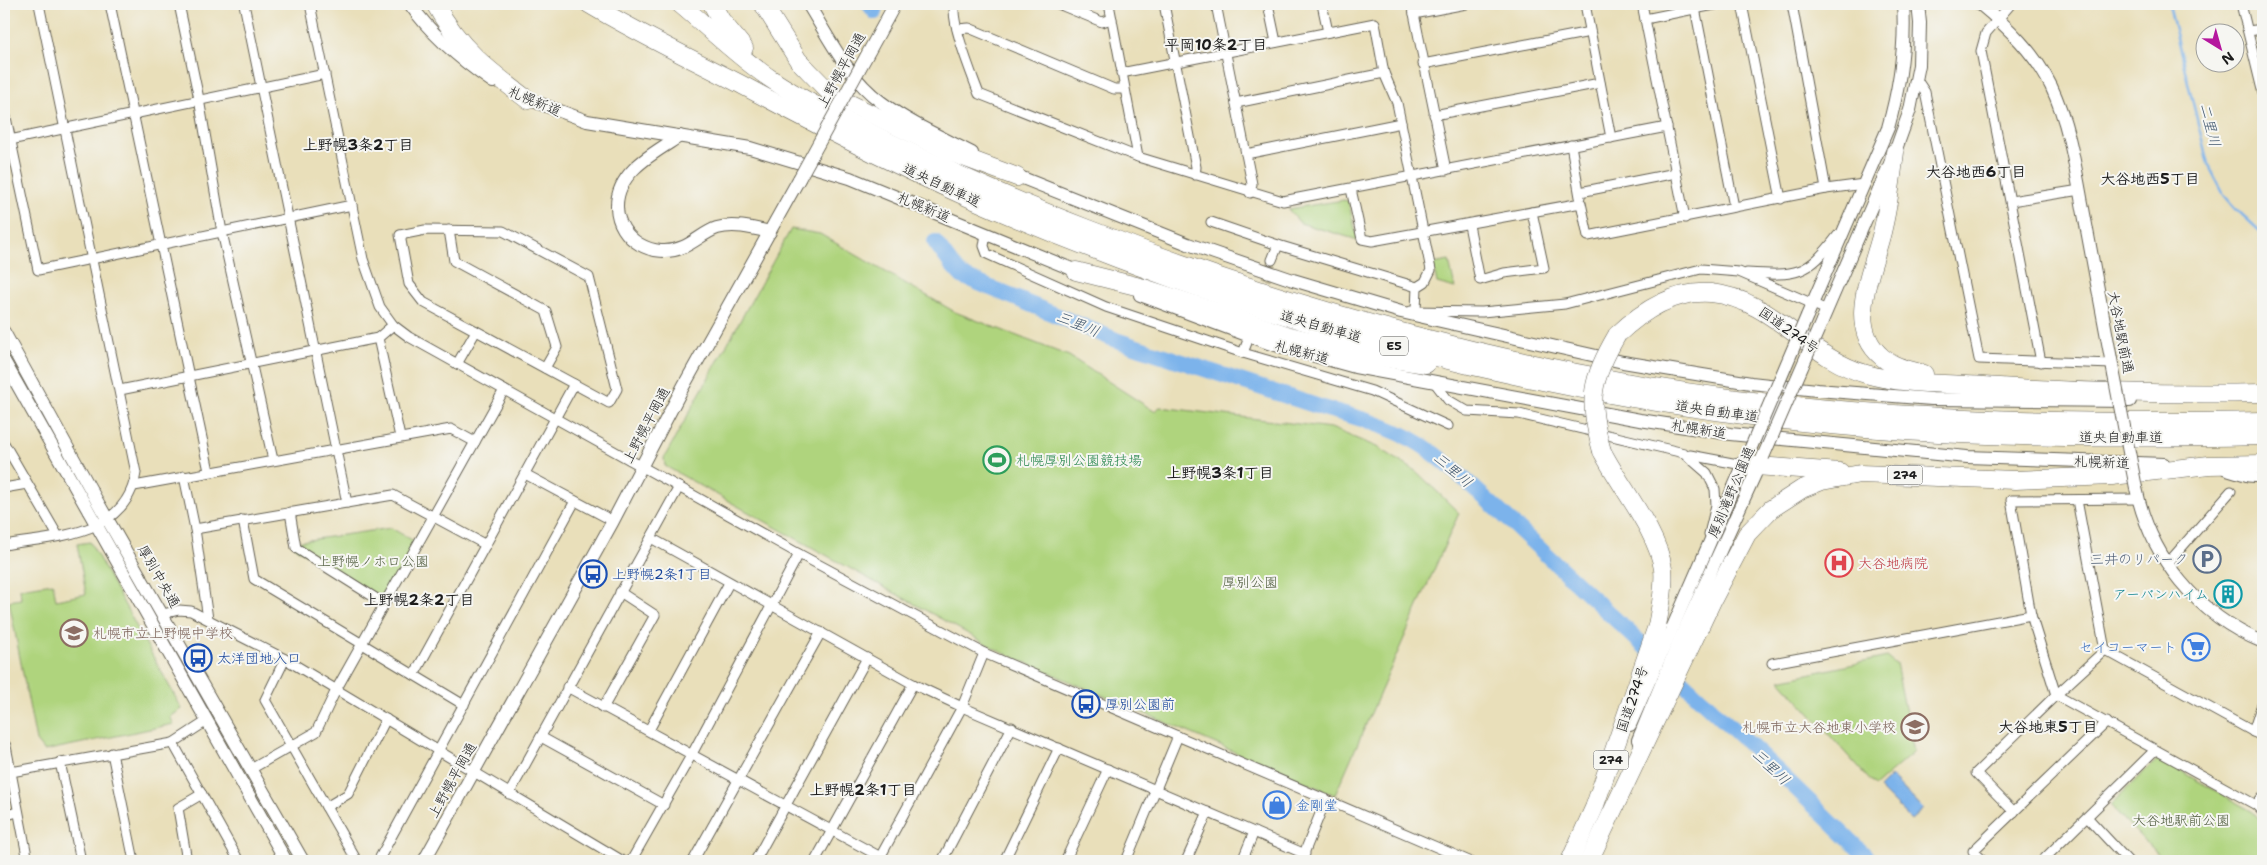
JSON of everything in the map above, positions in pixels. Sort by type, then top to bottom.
[{"type":"highway","points":[[435,4],[447,26],[475,59],[528,100]]},
{"type":"highway","name":"道央自動車道","points":[[588,4],[847,140],[965,196],[1129,263],[1302,321],[1402,348],[1528,378],[1620,396],[1745,415],[1900,430],[2105,438],[2263,436]]},
{"type":"highway","name":"道央自動車道","points":[[680,4],[746,61],[802,98],[971,181],[1132,246],[1311,307],[1534,363],[1743,400],[1913,415],[2092,422],[2263,421]]},
{"type":"highway","points":[[712,4],[721,20],[749,55],[771,76],[802,98]]},
{"type":"highway","points":[[763,4],[798,60],[832,95],[950,152],[1017,177]]},
{"type":"highway","points":[[1895,152],[1883,228],[1865,292],[1863,319],[1867,334],[1873,346],[1882,357],[1902,368],[1968,385]]},
{"type":"highway","points":[[1076,270],[1144,288],[1290,336],[1366,355],[1528,378]]},
{"type":"highway","name":"国道274号","points":[[1602,811],[1642,714],[1662,595],[1663,569],[1659,553],[1635,504],[1615,477],[1602,451],[1594,424],[1593,401],[1595,382],[1600,365],[1617,335],[1634,319],[1666,300],[1708,293],[1730,296],[1761,309],[1831,360],[1854,370],[1899,380],[1968,385],[2176,394]]},
{"type":"highway","name":"274","points":[[2176,394],[2263,393]]},
{"type":"highway","points":[[1753,460],[1860,474]]},
{"type":"highway","name":"札幌新道","points":[[2209,465],[2263,464]]},
{"type":"highway","name":"国道274号","points":[[1602,811],[1642,714],[1680,641],[1748,534],[1759,520],[1784,500],[1802,489],[1822,481],[1860,474],[2015,480],[2112,476],[2209,465]]},
{"type":"highway","name":"274","points":[[1570,861],[1602,811]]},
{"type":"highway","name":"274","points":[[1589,861],[1602,811]]},
{"type":"street","points":[[4,545],[58,536],[103,523],[120,510],[134,486],[136,473],[38,4]]},
{"type":"street","points":[[110,4],[209,471]]},
{"type":"street","points":[[179,4],[199,99],[222,232],[253,363],[273,460]]},
{"type":"street","points":[[244,4],[347,503]]},
{"type":"street","points":[[310,4],[363,259],[380,307],[393,325],[409,338],[799,554],[984,653],[1469,861]]},
{"type":"street","name":"札幌新道","points":[[410,4],[428,28],[457,56],[496,85],[528,100],[587,121],[750,148],[850,178],[1076,270],[1268,343],[1355,367],[1640,420],[1730,434],[1967,457],[2209,465]]},
{"type":"street","points":[[808,4],[837,53],[880,102],[913,122],[1017,177],[1188,244],[1293,280],[1401,312],[1623,362],[1732,380],[1808,389],[1932,399],[2124,401],[2176,394]]},
{"type":"street","name":"上野幌平岡通","points":[[424,861],[613,521],[895,4]]},
{"type":"street","points":[[954,4],[952,10],[957,29],[979,94],[1138,157],[1282,201],[1667,127]]},
{"type":"street","points":[[1058,4],[1102,22],[1112,19]]},
{"type":"street","points":[[1108,4],[1138,157]]},
{"type":"street","points":[[1164,4],[1196,167],[1195,175]]},
{"type":"street","points":[[1216,4],[1252,184],[1250,192]]},
{"type":"street","points":[[1268,4],[1276,42]]},
{"type":"street","points":[[1322,4],[1328,32]]},
{"type":"street","points":[[1412,4],[1446,170]]},
{"type":"street","points":[[1414,14],[1466,4]]},
{"type":"street","points":[[1585,4],[1611,138]]},
{"type":"street","points":[[1642,4],[1685,218]]},
{"type":"street","points":[[1645,19],[1719,4]]},
{"type":"street","points":[[1742,4],[1781,198]]},
{"type":"street","points":[[1792,4],[1826,190]]},
{"type":"street","name":"厚別滝野公園通","points":[[1642,714],[1680,641],[1753,460],[1810,310],[1888,128],[1895,105],[1904,49],[1903,4]]},
{"type":"street","name":"厚別滝野公園通","points":[[1680,641],[1702,560],[1824,316],[1895,152],[1910,110],[1917,80],[1920,23],[1918,4]]},
{"type":"street","name":"大谷地駅前通","points":[[1980,4],[1998,18],[2031,54],[2051,85],[2064,117],[2080,190],[2137,494],[2147,527],[2167,564],[2190,593],[2215,614],[2240,631],[2263,642]]},
{"type":"street","points":[[2010,4],[1986,33],[1981,51],[2041,362]]},
{"type":"street","points":[[2241,4],[2263,90]]},
{"type":"street","points":[[1695,8],[1734,207]]},
{"type":"street","points":[[1122,73],[1375,23],[1384,74],[1397,103],[1431,270],[1425,282],[1417,287],[1278,245],[1211,222]]},
{"type":"street","points":[[957,29],[969,28],[1114,89],[1124,89]]},
{"type":"street","points":[[2248,31],[2263,29]]},
{"type":"street","points":[[1423,64],[1590,32]]},
{"type":"street","points":[[10,140],[325,74]]},
{"type":"street","points":[[1236,102],[1384,74]]},
{"type":"street","points":[[1917,80],[1925,92],[1979,359],[2041,362],[2113,369]]},
{"type":"street","points":[[1434,115],[1600,83]]},
{"type":"street","points":[[4,108],[38,270],[352,205]]},
{"type":"street","points":[[1246,154],[1401,123]]},
{"type":"street","points":[[680,136],[647,157],[627,176],[619,188],[617,216],[630,237],[642,248],[667,251],[682,248],[717,228],[740,226],[770,232]]},
{"type":"street","points":[[1571,146],[1588,236],[1781,198],[1864,184]]},
{"type":"street","points":[[1580,192],[1676,173]]},
{"type":"street","points":[[1351,189],[1362,239],[1372,241],[1581,202]]},
{"type":"street","points":[[2011,201],[2080,190]]},
{"type":"street","points":[[1469,224],[1480,280],[1504,273],[1544,268],[1532,212]]},
{"type":"street","points":[[1401,312],[1416,310],[1482,312],[1565,304],[1701,268],[1777,275],[1796,272],[1812,265],[1821,257],[1851,214]]},
{"type":"street","points":[[425,230],[503,231],[589,277],[617,389],[609,402],[476,331],[423,302],[408,284],[400,235],[425,230]]},
{"type":"street","points":[[449,230],[454,261],[546,312],[557,347],[545,368]]},
{"type":"street","points":[[986,234],[984,246],[987,254],[1106,307],[1243,354],[1372,391],[1448,426]]},
{"type":"street","points":[[1272,260],[1278,245]]},
{"type":"street","points":[[1739,272],[1824,316]]},
{"type":"street","points":[[1416,310],[1417,287]]},
{"type":"street","points":[[120,390],[378,338],[393,325]]},
{"type":"street","points":[[458,364],[476,331]]},
{"type":"street","name":"厚別中央通","points":[[4,332],[207,721],[286,861]]},
{"type":"street","points":[[378,338],[400,437]]},
{"type":"street","points":[[1243,354],[1248,340]]},
{"type":"street","name":"厚別中央通","points":[[4,361],[103,523],[163,614],[303,861]]},
{"type":"street","points":[[1435,383],[1448,400],[1467,411],[1520,414],[1684,453],[1753,460]]},
{"type":"street","points":[[414,675],[574,384]]},
{"type":"street","points":[[251,769],[316,732],[336,690],[504,390]]},
{"type":"street","points":[[134,486],[336,448],[451,429],[475,442]]},
{"type":"street","points":[[4,443],[58,536]]},
{"type":"street","points":[[1684,453],[1708,473],[1715,489],[1716,505],[1702,560]]},
{"type":"street","points":[[2209,465],[2248,477],[2263,478]]},
{"type":"street","points":[[525,474],[613,521]]},
{"type":"street","points":[[184,476],[195,529],[208,619]]},
{"type":"street","points":[[4,488],[27,484]]},
{"type":"street","points":[[509,794],[679,488]]},
{"type":"street","points":[[2167,564],[2231,491]]},
{"type":"street","points":[[2137,494],[2077,500],[2011,500],[2031,615],[2056,695],[2256,805],[2263,812]]},
{"type":"street","points":[[195,529],[393,495],[486,545]]},
{"type":"street","points":[[2077,500],[2105,650]]},
{"type":"street","points":[[378,861],[575,501]]},
{"type":"street","points":[[290,512],[296,548],[385,604]]},
{"type":"street","points":[[243,520],[254,578],[464,705]]},
{"type":"street","points":[[651,538],[913,684],[1254,832],[1303,857],[1326,800]]},
{"type":"street","points":[[631,861],[692,754],[799,554]]},
{"type":"street","points":[[649,730],[729,583]]},
{"type":"street","points":[[603,708],[655,615],[620,592]]},
{"type":"street","points":[[163,614],[179,610],[191,611],[285,660],[624,861]]},
{"type":"street","points":[[1772,663],[2031,615]]},
{"type":"street","points":[[692,861],[821,632]]},
{"type":"street","points":[[2014,812],[1976,773],[2105,650]]},
{"type":"street","points":[[2105,650],[2263,737]]},
{"type":"street","points":[[568,687],[603,708],[649,730],[882,860],[962,706],[984,653]]},
{"type":"street","points":[[755,861],[867,658]]},
{"type":"street","points":[[285,660],[265,700],[357,861]]},
{"type":"street","points":[[815,861],[913,684]]},
{"type":"street","points":[[2253,732],[2263,700]]},
{"type":"street","points":[[326,807],[348,794],[386,719]]},
{"type":"street","points":[[11,772],[173,743],[207,721]]},
{"type":"street","points":[[1984,861],[1973,851],[2107,722]]},
{"type":"street","points":[[942,861],[1012,727]]},
{"type":"street","points":[[1126,861],[1178,736]]},
{"type":"street","points":[[541,738],[664,805]]},
{"type":"street","points":[[173,743],[239,861]]},
{"type":"street","points":[[4,746],[6,746],[17,812],[28,861]]},
{"type":"street","points":[[1004,861],[1060,748]]},
{"type":"street","points":[[2042,861],[2088,818],[2155,750]]},
{"type":"street","points":[[112,753],[134,861]]},
{"type":"street","points":[[60,762],[81,861]]},
{"type":"street","points":[[1065,861],[1108,769]]},
{"type":"street","points":[[188,861],[178,808],[202,794]]},
{"type":"street","points":[[2256,805],[2263,796]]},
{"type":"street","points":[[4,816],[17,812]]},
{"type":"street","points":[[1186,861],[1208,812]]},
{"type":"street","points":[[2088,818],[2128,861]]},
{"type":"street","points":[[1242,861],[1254,832]]},
{"type":"street","points":[[2050,854],[2057,861]]},
{"type":"green space","points":[[1344,200],[1348,201],[1358,240],[1300,223],[1288,209]]},
{"type":"green space","name":"厚別公園","points":[[791,229],[820,234],[955,312],[1069,356],[1154,411],[1160,407],[1331,428],[1379,448],[1417,472],[1459,513],[1335,795],[1001,652],[665,466],[664,458]]},
{"type":"green space","points":[[1449,261],[1455,288],[1437,283],[1433,264]]},
{"type":"green space","name":"上野幌ノホロ公園","points":[[391,528],[419,544],[385,604],[296,548],[295,542]]},
{"type":"green space","name":"札幌市立上野幌中学校","points":[[90,542],[182,709],[170,717],[174,724],[44,751],[36,741],[9,601],[21,599],[20,588],[53,583],[56,600],[86,594],[77,544]]},
{"type":"green space","points":[[1887,657],[1896,664],[1914,752],[1875,786],[1780,680]]},
{"type":"green space","name":"大谷地駅前公園","points":[[2156,760],[2161,760],[2253,812],[2263,823],[2263,860],[2164,861],[2110,805]]},
{"type":"water","points":[[1891,776],[1923,809],[1911,820],[1879,788]]},
{"type":"waterway","name":"三里川","points":[[869,4],[875,12]]},
{"type":"waterway","name":"二里川","points":[[2169,5],[2208,164],[2224,195],[2263,234]]},
{"type":"waterway","name":"三里川","points":[[935,242],[962,276],[1116,340],[1373,423],[1398,432],[1420,444],[1450,466],[1496,508],[1779,772],[1871,861]]},
{"type":"tunnel","points":[[1262,293],[1272,260]]},
{"type":"place","name":"札幌厚別公園競技場","points":[[997,460]]},
{"type":"place","name":"三井のリパーク","points":[[2207,559]]},
{"type":"place","name":"大谷地病院","points":[[1839,563]]},
{"type":"place","name":"上野幌2条1丁目","points":[[593,574]]},
{"type":"place","name":"アーバンハイム","points":[[2228,594]]},
{"type":"place","name":"札幌市立上野幌中学校","points":[[74,633]]},
{"type":"place","name":"セイコーマート","points":[[2196,647]]},
{"type":"place","name":"太洋団地入口","points":[[198,658]]},
{"type":"place","name":"厚別公園前","points":[[1086,704]]},
{"type":"place","name":"札幌市立大谷地東小学校","points":[[1915,727]]},
{"type":"place","name":"金剛堂","points":[[1277,805]]},
{"type":"district","name":"平岡10条2丁目","points":[[1216,45]]},
{"type":"district","name":"上野幌3条2丁目","points":[[358,145]]},
{"type":"district","name":"大谷地西6丁目","points":[[1976,172]]},
{"type":"district","name":"大谷地西5丁目","points":[[2150,179]]},
{"type":"district","name":"上野幌3条1丁目","points":[[1220,473]]},
{"type":"district","name":"上野幌2条2丁目","points":[[419,600]]},
{"type":"district","name":"大谷地東5丁目","points":[[2048,727]]},
{"type":"district","name":"上野幌2条1丁目","points":[[863,790]]}]
